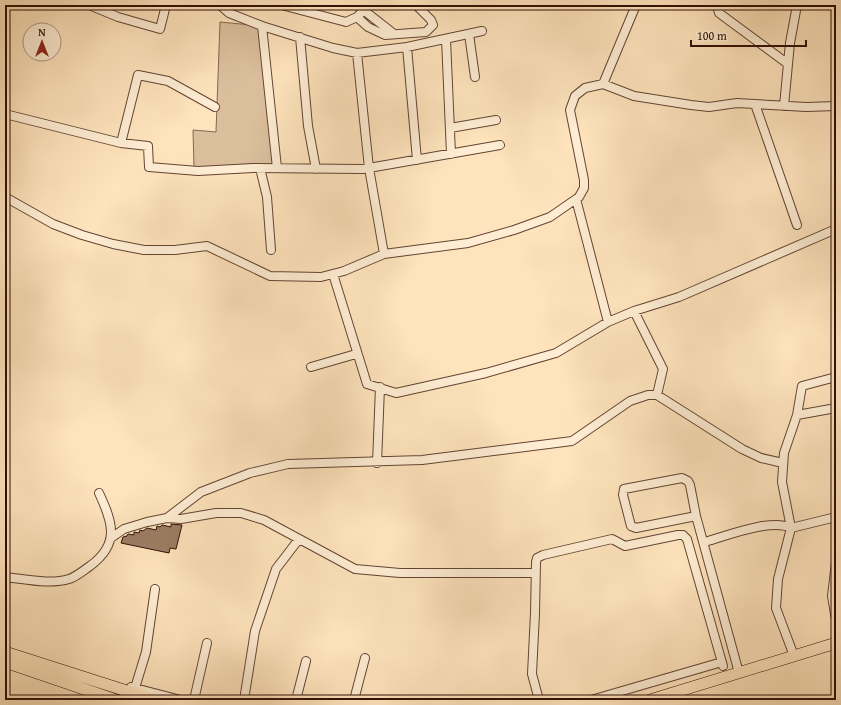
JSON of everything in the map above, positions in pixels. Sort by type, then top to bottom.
[{"type":"highway","points":[[650,700],[836,643]]},
{"type":"highway","points":[[5,652],[87,679],[134,691],[155,700]]},
{"type":"highway","points":[[5,662],[116,700]]},
{"type":"street","points":[[89,5],[118,17],[160,29],[166,5]]},
{"type":"street","points":[[220,5],[229,13],[262,26],[357,53],[407,47],[482,31]]},
{"type":"street","points":[[357,17],[376,33],[384,35],[426,32],[433,25],[431,20],[416,5]]},
{"type":"street","points":[[603,84],[636,5]]},
{"type":"street","points":[[717,5],[719,13],[788,64]]},
{"type":"street","points":[[784,106],[788,64],[797,5]]},
{"type":"street","points":[[285,6],[346,22],[357,17],[360,8],[394,34]]},
{"type":"street","points":[[262,26],[277,168]]},
{"type":"street","points":[[469,34],[475,77]]},
{"type":"street","points":[[300,37],[308,126],[316,168]]},
{"type":"street","points":[[446,39],[452,154]]},
{"type":"street","points":[[407,47],[417,160]]},
{"type":"street","points":[[357,53],[369,168],[384,254]]},
{"type":"street","points":[[121,143],[138,75],[168,81],[215,107]]},
{"type":"street","points":[[5,197],[53,224],[88,237],[113,244],[144,250],[176,250],[207,246],[250,268],[270,276],[321,277],[333,274],[384,254],[468,242],[514,230],[550,217],[576,199],[584,188],[584,180],[570,110],[575,96],[585,88],[603,84],[634,96],[657,101],[709,106],[755,104],[784,106],[836,106]]},
{"type":"street","points":[[755,104],[797,225]]},
{"type":"street","points":[[5,114],[121,143],[148,146],[149,167],[198,171],[260,168],[369,168],[500,145]]},
{"type":"street","points":[[450,128],[496,120]]},
{"type":"street","points":[[260,168],[267,197],[271,250]]},
{"type":"street","points":[[576,199],[608,322]]},
{"type":"street","points":[[333,274],[356,347],[356,354],[367,384],[396,393],[486,373],[556,353],[608,322],[634,311],[678,297],[836,230]]},
{"type":"street","points":[[634,311],[663,369],[657,396]]},
{"type":"street","points":[[311,367],[356,354]]},
{"type":"street","points":[[794,656],[776,608],[778,579],[791,528],[782,482],[784,452],[797,415],[802,386],[836,377]]},
{"type":"street","points":[[377,463],[380,387]]},
{"type":"street","points":[[167,518],[201,492],[250,473],[288,464],[377,463],[422,460],[572,441],[630,401],[648,395],[657,396],[742,449],[761,458],[783,463]]},
{"type":"street","points":[[797,415],[836,408]]},
{"type":"street","points":[[696,516],[633,527],[630,524],[623,491],[628,488],[685,478],[690,485],[696,516],[739,673]]},
{"type":"street","points":[[5,577],[49,581],[69,579],[97,560],[106,550],[111,538],[112,529],[108,512],[99,494]]},
{"type":"street","points":[[111,538],[124,529],[167,518],[181,519],[216,513],[241,513],[264,520],[355,568],[373,571],[530,573]]},
{"type":"street","points":[[708,541],[756,527],[786,525],[791,528],[836,517]]},
{"type":"street","points":[[539,700],[532,674],[536,613],[537,558],[543,555],[612,539],[625,546],[683,535],[687,538],[723,664],[591,700]]},
{"type":"street","points":[[244,700],[255,631],[276,569],[299,539]]},
{"type":"street","points":[[836,562],[832,596],[836,620]]},
{"type":"street","points":[[155,589],[146,652],[134,691],[181,700]]},
{"type":"street","points":[[194,700],[207,643]]},
{"type":"street","points":[[354,700],[365,658]]},
{"type":"street","points":[[296,700],[306,661]]},
{"type":"shaded area","points":[[220,22],[262,26],[274,165],[194,167],[193,130],[216,132]]},
{"type":"building","points":[[171,524],[182,525],[176,549],[170,548],[169,553],[121,543],[123,537],[127,536],[128,534],[134,535],[134,532],[139,533],[140,530],[143,531],[147,528],[156,530],[157,526],[160,527],[162,525],[171,527]]}]
